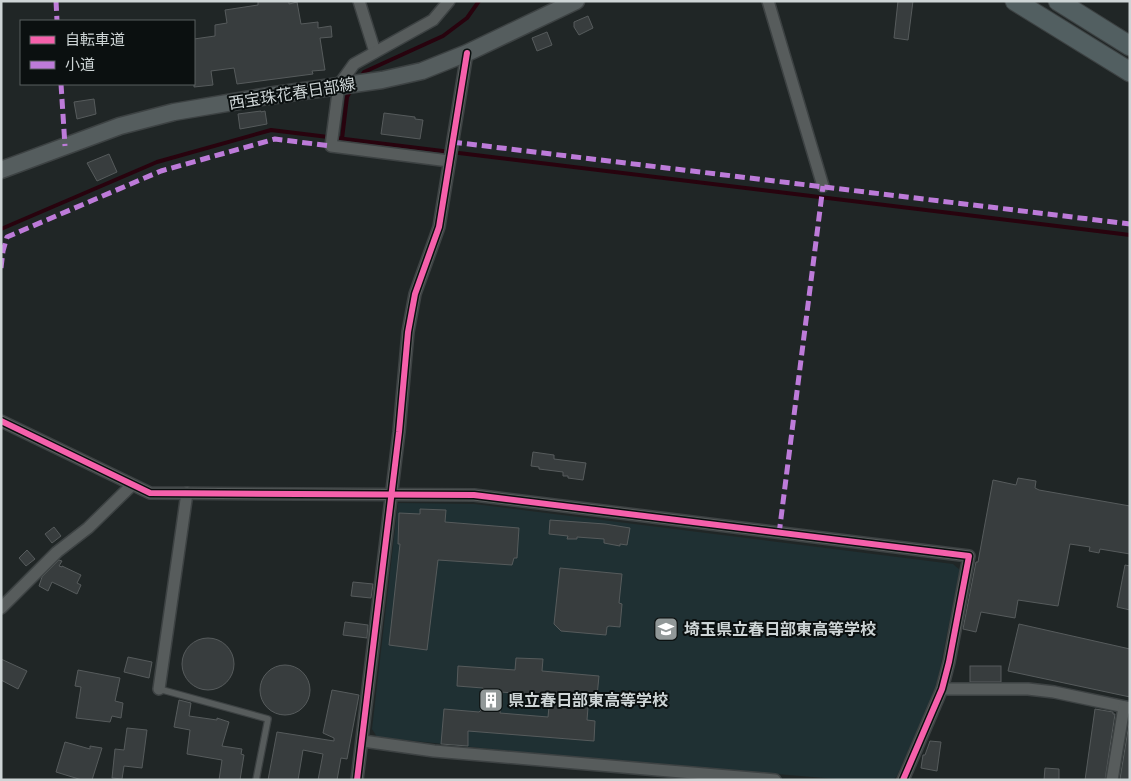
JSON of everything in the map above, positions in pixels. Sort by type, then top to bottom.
[{"type":"highway","points":[[1015,1],[1130,72]]},
{"type":"highway","points":[[1058,1],[1130,46]]},
{"type":"main road","name":"西宝珠花春日部線","points":[[1,170],[120,126],[174,112],[366,82],[422,71],[467,54],[576,1]]},
{"type":"street","points":[[359,1],[375,52]]},
{"type":"street","points":[[449,1],[433,20],[354,64],[343,85],[331,146],[449,161]]},
{"type":"street","points":[[768,1],[822,186]]},
{"type":"street","points":[[357,780],[400,432],[408,332],[415,294],[439,227],[467,54]]},
{"type":"street","points":[[1,421],[150,493],[474,495],[969,556],[942,689],[903,780]]},
{"type":"street","points":[[1,608],[57,552],[88,528],[132,485]]},
{"type":"street","points":[[159,689],[187,493]]},
{"type":"street","points":[[942,689],[1046,691],[1100,700],[1127,707],[1112,780]]},
{"type":"street","points":[[363,741],[630,774],[775,780]]},
{"type":"lane","points":[[159,689],[268,719],[256,780]]},
{"type":"shaded area","name":"埼玉県立春日部東高等学校","points":[[398,503],[474,504],[953,564],[960,570],[936,688],[897,776],[893,780],[848,780],[538,754],[377,737],[372,729]]},
{"type":"building","points":[[258,1],[289,1],[289,4],[297,2],[301,24],[318,22],[318,28],[331,26],[332,37],[320,38],[325,70],[312,71],[313,74],[237,84],[234,68],[211,71],[213,85],[194,87],[195,39],[215,36],[215,25],[227,23],[225,10],[258,5]]},
{"type":"building","points":[[898,1],[913,1],[908,40],[894,38]]},
{"type":"building","points":[[588,16],[593,28],[579,35],[574,27],[574,22]]},
{"type":"building","points":[[547,32],[552,45],[537,51],[532,38]]},
{"type":"building","points":[[94,99],[96,114],[77,119],[74,102]]},
{"type":"building","points":[[265,111],[267,124],[240,129],[238,114]]},
{"type":"building","points":[[384,113],[415,117],[415,119],[423,120],[420,139],[381,134]]},
{"type":"building","points":[[109,154],[117,172],[97,181],[87,163]]},
{"type":"building","points":[[533,452],[554,455],[554,459],[586,463],[583,480],[563,476],[563,472],[531,466]]},
{"type":"building","points":[[1018,478],[1036,481],[1035,488],[1039,490],[1130,506],[1130,554],[1100,549],[1099,553],[1089,551],[1090,547],[1070,544],[1058,606],[1018,600],[1015,618],[981,612],[976,632],[963,629],[993,480],[1016,485]]},
{"type":"building","points":[[420,509],[446,510],[445,522],[519,528],[517,558],[514,558],[512,565],[438,560],[427,650],[389,645],[400,544],[398,544],[399,513],[420,514]]},
{"type":"building","points":[[550,520],[630,528],[627,545],[620,544],[620,546],[604,543],[604,539],[577,537],[577,539],[567,539],[568,536],[549,534]]},
{"type":"building","points":[[54,527],[61,536],[52,543],[45,534]]},
{"type":"building","points":[[27,550],[35,559],[26,566],[19,558]]},
{"type":"building","points":[[59,560],[62,561],[59,566],[81,575],[77,583],[81,585],[77,594],[52,582],[48,591],[39,586],[42,577]]},
{"type":"building","points":[[1125,565],[1130,566],[1130,610],[1117,607]]},
{"type":"building","points":[[560,568],[622,574],[619,603],[622,604],[620,627],[607,627],[606,635],[561,631],[554,624]]},
{"type":"building","points":[[353,582],[373,584],[371,598],[351,596]]},
{"type":"building","points":[[345,622],[368,625],[367,638],[343,635]]},
{"type":"building","points":[[1019,624],[1130,649],[1130,697],[1008,671]]},
{"type":"building","points":[[208,638],[218,640],[226,646],[232,654],[234,664],[232,674],[226,682],[218,688],[208,690],[198,688],[190,682],[184,674],[182,664],[184,654],[190,646],[198,640]]},
{"type":"building","points":[[128,657],[152,662],[149,678],[124,672]]},
{"type":"building","name":"県立春日部東高等学校","points":[[516,658],[543,659],[542,671],[599,676],[597,696],[589,695],[587,720],[595,721],[594,741],[468,731],[468,746],[441,744],[444,709],[479,712],[481,710],[483,688],[457,686],[458,666],[515,670]],"holes":[[[501,692],[550,696],[548,717],[500,713]]]},
{"type":"building","points":[[1,659],[27,671],[18,689],[1,680]]},
{"type":"building","points":[[285,665],[294,667],[305,676],[310,690],[308,699],[299,710],[285,715],[276,713],[265,704],[260,690],[262,681],[271,670]]},
{"type":"building","points":[[970,666],[1001,666],[1001,682],[970,682]]},
{"type":"building","points":[[78,670],[120,678],[115,701],[123,703],[121,718],[112,716],[110,722],[76,718],[81,687],[75,686]]},
{"type":"building","points":[[332,690],[359,695],[347,759],[341,758],[337,780],[318,780],[323,754],[303,750],[298,780],[268,780],[277,732],[334,741],[334,738],[323,733]]},
{"type":"building","points":[[179,700],[191,703],[189,716],[217,720],[217,718],[229,722],[222,746],[242,749],[241,754],[244,755],[240,780],[219,780],[222,760],[187,754],[190,730],[174,727]]},
{"type":"building","points":[[1095,709],[1115,714],[1105,780],[1085,780]]},
{"type":"building","points":[[1130,718],[1130,780],[1123,780],[1120,779]]},
{"type":"building","points":[[127,728],[147,730],[142,768],[124,766],[122,779],[112,778],[115,749],[124,750]]},
{"type":"building","points":[[930,741],[941,742],[937,771],[921,768],[923,755],[925,755]]},
{"type":"building","points":[[65,742],[90,749],[90,746],[102,748],[92,780],[82,780],[56,772]]},
{"type":"building","points":[[1045,768],[1059,769],[1059,780],[1044,780]]},
{"type":"waterway","points":[[360,78],[364,72],[443,36],[467,18],[479,1]]},
{"type":"waterway","points":[[342,139],[347,97],[351,90]]},
{"type":"waterway","points":[[1,229],[157,162],[271,130],[1130,235]]},
{"type":"marked path","points":[[56,1],[57,20]]},
{"type":"marked path","points":[[61,85],[65,146]]},
{"type":"marked path","points":[[1,268],[7,237],[161,171],[275,139],[331,146]]},
{"type":"marked path","points":[[452,142],[1130,224]]},
{"type":"marked path","points":[[779,534],[823,186]]},
{"type":"cycle path","points":[[357,780],[399,432],[408,332],[415,294],[439,227],[467,53]]},
{"type":"cycle path","points":[[1,421],[150,493],[474,495],[969,556],[942,689],[903,780]]},
{"type":"place","name":"埼玉県立春日部東高等学校","points":[[666,629]]},
{"type":"place","name":"県立春日部東高等学校","points":[[491,700]]}]
